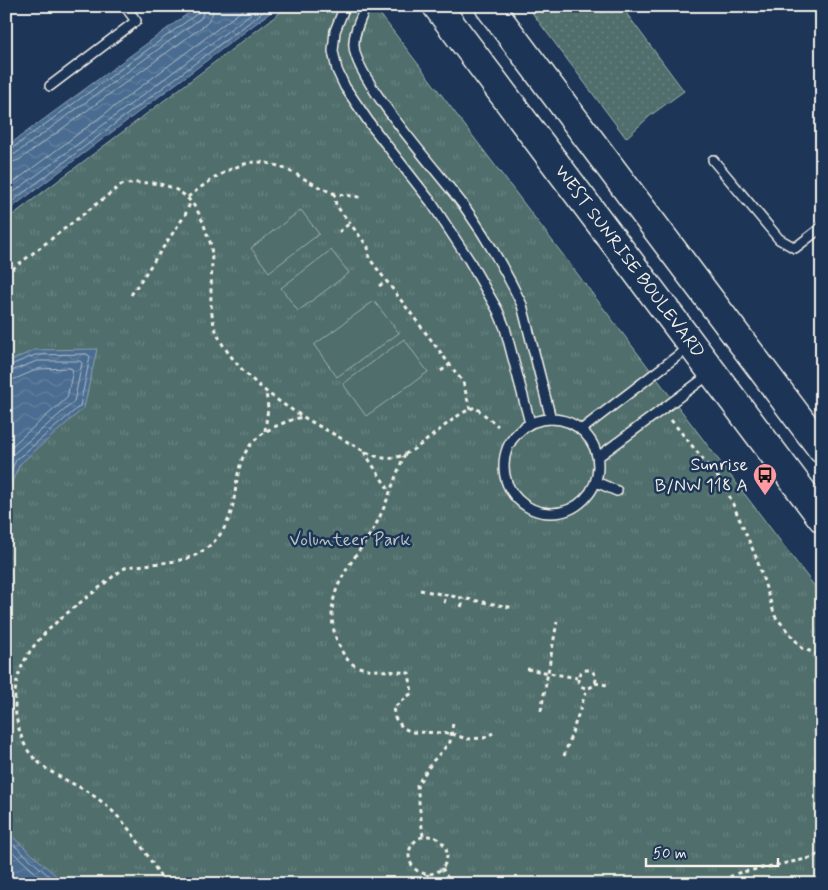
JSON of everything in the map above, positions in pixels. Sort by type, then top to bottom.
[{"type":"highway","name":"WEST SUNRISE BOULEVARD","points":[[437,6],[822,518]]},
{"type":"highway","points":[[489,6],[610,170],[822,449]]},
{"type":"lane","points":[[50,86],[136,21],[125,6]]},
{"type":"lane","points":[[345,6],[335,30],[333,51],[345,87],[371,125],[437,210],[470,260],[498,311],[505,328],[530,423]]},
{"type":"lane","points":[[366,6],[359,23],[354,46],[359,63],[367,80],[387,108],[464,207],[514,288],[522,305],[551,418]]},
{"type":"lane","points":[[714,160],[779,239],[795,248],[822,227]]},
{"type":"lane","points":[[582,430],[692,345]]},
{"type":"lane","points":[[598,458],[712,373]]},
{"type":"lane","points":[[551,418],[567,421],[582,430],[592,442],[598,458],[598,474],[596,482],[587,498],[576,507],[564,512],[550,514],[535,511],[522,504],[512,493],[506,480],[504,465],[506,450],[512,439],[530,423],[551,418]]},
{"type":"lane","points":[[596,482],[617,491]]},
{"type":"path","points":[[188,197],[211,181],[244,165],[257,162],[283,168],[334,193],[360,197]]},
{"type":"path","points":[[6,274],[121,185],[144,181],[170,186],[188,197],[201,215],[211,244],[210,294],[212,325],[224,348],[247,376],[266,392],[303,416],[374,456],[393,458],[405,453],[470,409],[476,408],[498,426]]},
{"type":"path","points":[[334,193],[336,205],[368,246],[369,258],[463,382],[470,409]]},
{"type":"path","points":[[131,295],[185,216],[191,201]]},
{"type":"path","points":[[338,232],[350,223]]},
{"type":"path","points":[[378,286],[386,281]]},
{"type":"path","points":[[442,371],[449,365]]},
{"type":"path","points":[[265,431],[268,408],[266,392]]},
{"type":"path","points":[[165,884],[135,836],[114,812],[93,795],[52,774],[32,757],[20,737],[14,707],[16,677],[29,651],[49,627],[127,567],[187,560],[208,547],[226,526],[240,458],[259,434],[278,423],[303,416]]},
{"type":"path","points":[[671,420],[725,486],[756,557],[775,616],[802,648],[822,656]]},
{"type":"path","points":[[364,451],[389,490]]},
{"type":"path","points":[[405,453],[389,490],[385,505],[373,529],[342,578],[332,599],[332,623],[341,652],[355,666],[409,673],[412,693],[393,708],[395,718],[402,727],[411,732],[451,734],[467,739],[484,738],[492,733]]},
{"type":"path","points":[[420,590],[514,608]]},
{"type":"path","points":[[444,603],[446,596]]},
{"type":"path","points":[[462,607],[464,599]]},
{"type":"path","points":[[541,711],[557,622]]},
{"type":"path","points":[[527,669],[578,678]]},
{"type":"path","points":[[587,689],[580,686],[578,678],[580,672],[589,670],[594,674],[595,683]]},
{"type":"path","points":[[564,756],[587,689],[595,683],[607,685]]},
{"type":"path","points":[[423,836],[417,785],[433,761],[450,742],[453,723]]},
{"type":"path","points":[[423,836],[434,837],[445,848],[447,858],[442,868],[428,874],[422,873],[413,866],[409,854],[413,843],[423,836]]},
{"type":"path","points":[[715,884],[738,873],[811,858],[822,853]]},
{"type":"path","points":[[442,868],[452,884]]},
{"type":"path","points":[[425,884],[428,874]]},
{"type":"green space","name":"Volunteer Park","points":[[289,6],[374,6],[822,596],[822,872],[807,884],[6,884],[6,220]]},
{"type":"green space","points":[[527,6],[621,6],[684,91],[651,115],[626,138]]},
{"type":"green space","points":[[301,210],[319,234],[269,272],[251,248]]},
{"type":"green space","points":[[331,250],[349,273],[298,311],[281,288]]},
{"type":"green space","points":[[374,301],[399,333],[337,377],[314,345]]},
{"type":"green space","points":[[404,339],[428,372],[366,416],[343,384]]},
{"type":"water","points":[[198,6],[279,6],[6,212],[6,147]]},
{"type":"water","points":[[97,349],[84,408],[20,464],[6,495],[6,363],[34,350]]},
{"type":"water","points":[[6,831],[62,881],[69,884],[6,884]]},
{"type":"place","name":"Sunrise B/NW 118 A","points":[[765,496]]}]
